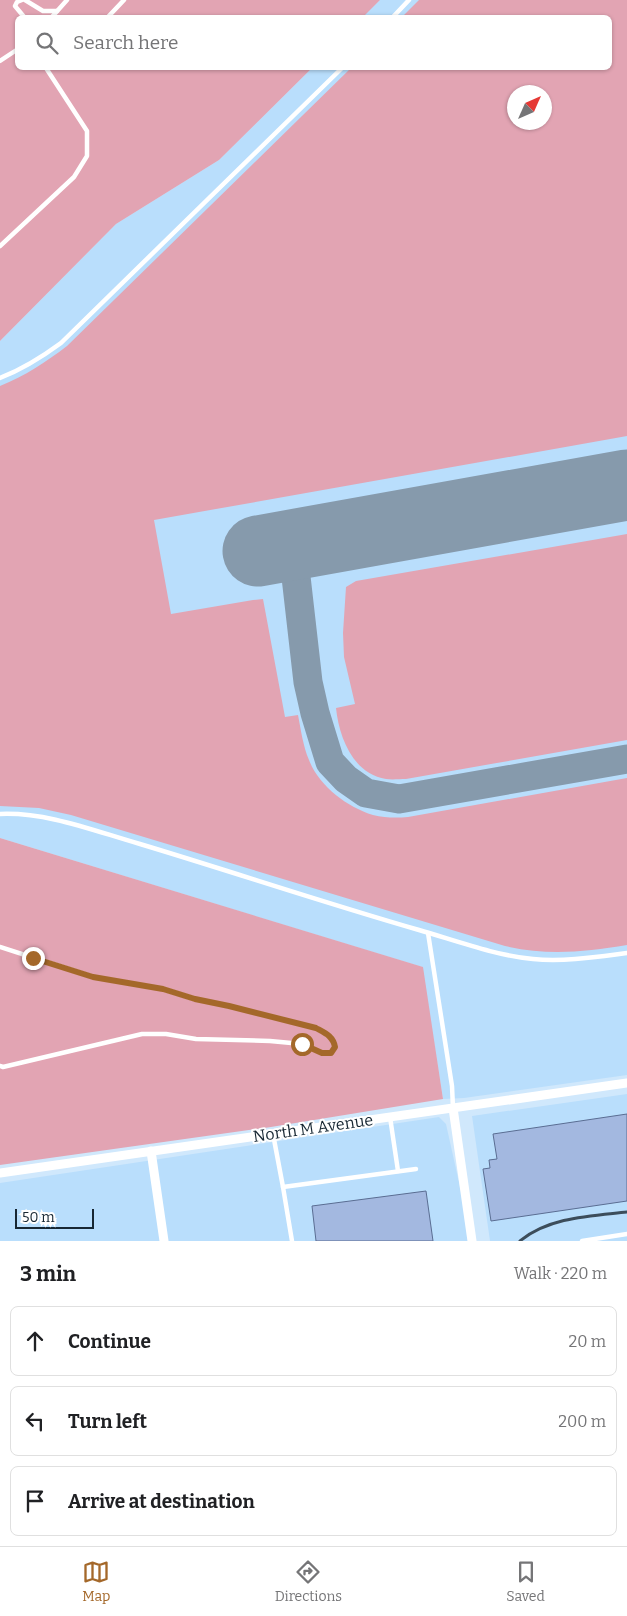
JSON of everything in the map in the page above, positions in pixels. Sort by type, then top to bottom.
[{"type":"street","name":"North M Avenue","points":[[0,1173],[627,1083]]},
{"type":"street","points":[[453,1108],[472,1241]]},
{"type":"street","points":[[151,1151],[164,1241]]},
{"type":"lane","points":[[22,15],[15,6],[17,2],[24,0],[43,11],[57,11]]},
{"type":"lane","points":[[54,15],[67,0]]},
{"type":"lane","points":[[110,15],[124,0]]},
{"type":"lane","points":[[395,15],[409,0]]},
{"type":"lane","points":[[0,61],[15,51]]},
{"type":"lane","points":[[0,246],[74,177],[87,156],[87,131],[47,70]]},
{"type":"lane","points":[[0,378],[38,360],[61,343],[340,70]]},
{"type":"lane","points":[[0,814],[18,813],[67,822],[370,916],[491,950],[532,959],[564,960],[627,953]]},
{"type":"lane","points":[[428,932],[452,1086],[453,1108]]},
{"type":"lane","points":[[0,947],[93,977],[163,989],[195,999],[316,1028],[328,1034],[334,1040],[335,1047],[331,1053],[322,1053],[302,1044],[196,1039],[166,1034],[142,1034],[27,1062],[0,1066]]},
{"type":"lane","points":[[390,1117],[398,1171]]},
{"type":"lane","points":[[273,1134],[292,1241]]},
{"type":"lane","points":[[283,1187],[416,1169]]},
{"type":"lane","points":[[582,1241],[627,1234]]},
{"type":"shaded area","points":[[0,0],[380,0],[365,15],[15,15],[15,70],[310,70],[219,160],[116,224],[0,341]]},
{"type":"shaded area","points":[[380,0],[627,0],[627,1075],[464,1098],[443,1099],[422,967],[0,838],[0,341],[116,224],[219,160],[310,70],[612,70],[612,15],[364,15]]},
{"type":"shaded area","points":[[419,0],[627,0],[627,436],[154,520],[171,614],[263,599],[285,717],[298,715],[304,744],[314,769],[327,787],[353,807],[382,817],[408,817],[627,778],[627,945],[566,952],[536,951],[505,946],[71,815],[39,808],[0,806],[0,386],[18,378],[67,346],[349,70],[612,70],[612,15],[404,15]]},
{"type":"shaded area","points":[[627,534],[627,740],[406,779],[388,779],[374,776],[356,762],[344,742],[336,708],[355,704],[344,657],[343,633],[346,587],[356,581]]},
{"type":"shaded area","points":[[0,838],[423,967],[443,1099],[271,1127],[0,1165]]},
{"type":"shaded area","points":[[627,1094],[627,1241],[490,1241],[472,1116]]},
{"type":"shaded area","points":[[439,1117],[446,1124],[472,1241],[0,1241],[0,1183]]},
{"type":"building","points":[[627,1114],[627,1201],[491,1221],[483,1169],[490,1168],[489,1160],[497,1159],[493,1134]]},
{"type":"building","points":[[426,1191],[433,1241],[316,1241],[312,1206]]},
{"type":"taxiway","points":[[316,540],[302,552],[295,568],[308,682],[330,762],[346,779],[366,793],[399,799],[627,759]]},
{"type":"runway","points":[[258,551],[627,485]]},
{"type":"railway","points":[[520,1241],[531,1233],[557,1222],[627,1212]]},
{"type":"route","points":[[33,958],[93,977],[163,989],[195,999],[316,1028],[328,1034],[334,1040],[335,1047],[331,1053],[322,1053],[302,1044]]}]
